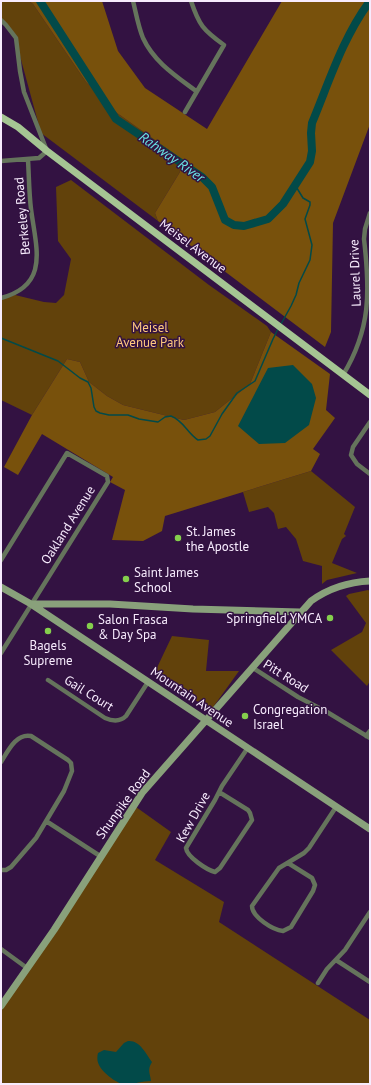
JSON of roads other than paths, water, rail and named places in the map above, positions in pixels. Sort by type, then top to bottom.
[{"type":"main road","name":"Meisel Avenue","points":[[1,117],[18,127],[47,151],[286,330],[370,395]]},
{"type":"street","points":[[134,1],[142,33],[151,52],[162,64],[196,91]]},
{"type":"street","points":[[185,112],[196,91],[224,46],[201,26],[191,1]]},
{"type":"street","points":[[1,20],[16,38],[23,87],[47,151],[39,158],[1,161]]},
{"type":"street","points":[[1,27],[6,25]]},
{"type":"street","name":"Berkeley Road","points":[[1,298],[14,294],[24,288],[32,278],[36,266],[37,254],[30,200],[28,160]]},
{"type":"street","name":"Laurel Drive","points":[[343,375],[358,351],[368,323],[368,252],[365,229],[370,213]]},
{"type":"street","points":[[370,422],[353,447],[351,455],[357,464],[370,474]]},
{"type":"street","name":"Oakland Avenue","points":[[1,560],[67,453],[107,476],[108,482],[31,604]]},
{"type":"street","name":"Shunpike Road","points":[[1,1006],[54,930],[100,856],[142,794],[253,668],[300,612],[311,601],[328,590],[345,584],[370,581]]},
{"type":"street","name":"Mountain Avenue","points":[[1,587],[31,604],[370,829]]},
{"type":"street","points":[[1,654],[31,604],[110,604],[193,609],[300,612]]},
{"type":"street","name":"Pitt Road","points":[[253,668],[298,697],[327,712],[368,737]]},
{"type":"street","name":"Gail Court","points":[[48,680],[104,718],[112,721],[123,719],[126,716],[148,682]]},
{"type":"street","points":[[368,737],[370,731]]},
{"type":"street","points":[[1,762],[18,739],[26,735],[31,736],[68,760],[71,763],[72,771],[64,791],[36,838],[14,864],[6,870],[1,870]]},
{"type":"street","name":"Kew Drive","points":[[220,792],[248,810],[252,820],[220,868],[215,872],[190,856],[187,853],[186,848],[220,792],[247,748]]},
{"type":"street","points":[[288,863],[312,878],[315,885],[313,891],[291,927],[286,931],[283,931],[277,930],[256,916],[252,910],[252,906],[279,868],[309,848],[336,807]]},
{"type":"street","points":[[46,821],[100,856]]},
{"type":"street","points":[[318,983],[327,969],[345,950],[370,912]]},
{"type":"street","points":[[1,949],[27,968]]},
{"type":"street","points":[[336,960],[370,982]]},
{"type":"waterway","name":"Rahway River","points":[[40,1],[116,119],[202,177],[212,187],[225,220],[234,225],[244,226],[268,219],[283,204],[310,162],[312,151],[312,123],[344,45],[360,15],[370,1]]},
{"type":"waterway","points":[[281,324],[296,295],[299,283],[310,260],[312,245],[305,219],[310,202],[303,198],[295,185]]},
{"type":"waterway","points":[[1,338],[58,361],[80,378],[88,382],[91,388],[96,411],[109,415],[128,415],[139,419],[158,422],[165,417],[171,416],[179,421],[198,440],[206,439],[210,436],[222,414],[237,393],[255,381],[278,329]]},
{"type":"place","name":"St. James the Apostle","points":[[178,538]]},
{"type":"place","name":"Saint James School","points":[[126,579]]},
{"type":"place","name":"Springfield YMCA","points":[[330,618]]},
{"type":"place","name":"Salon Frasca & Day Spa","points":[[90,626]]},
{"type":"place","name":"Bagels Supreme","points":[[48,631]]},
{"type":"place","name":"Congregation Israel","points":[[245,716]]},
{"type":"park label","name":"Meisel Avenue Park","points":[[150,334]]}]
